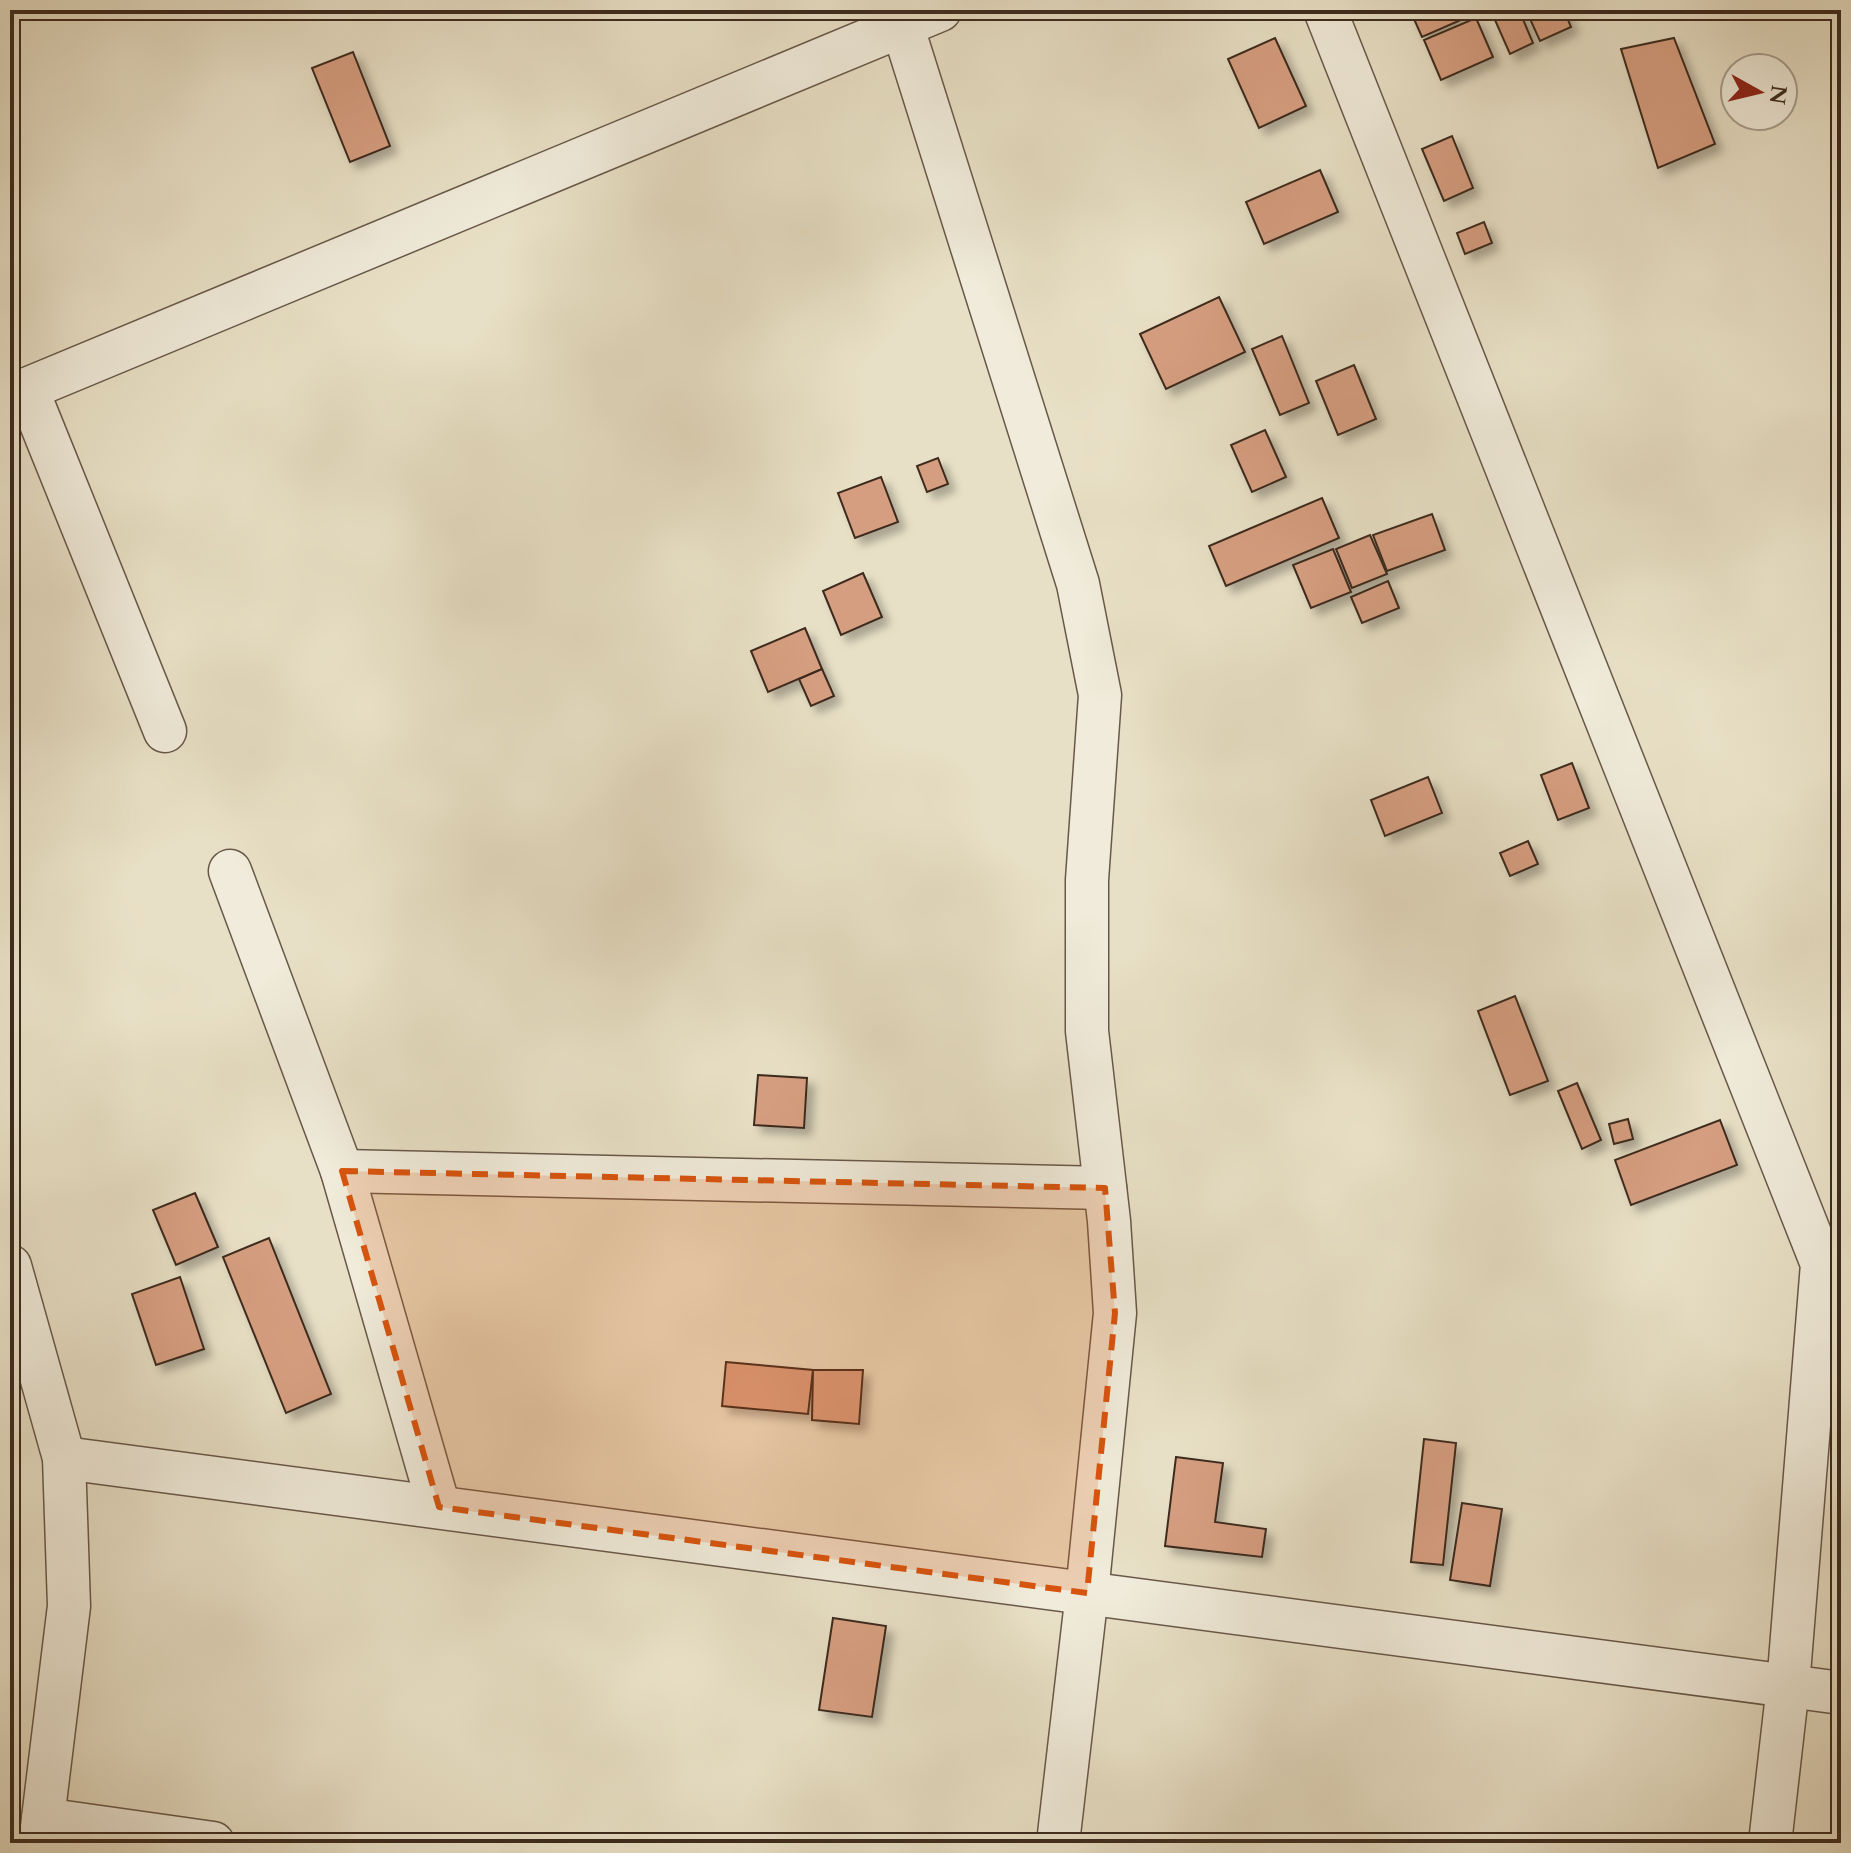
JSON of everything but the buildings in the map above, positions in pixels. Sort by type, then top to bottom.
[{"type":"street","points":[[165,731],[19,392],[940,10]]},
{"type":"street","points":[[1325,10],[1822,1264],[1788,1686],[1770,1843]]},
{"type":"street","points":[[902,25],[1078,584],[1100,695],[1087,880],[1087,1031],[1115,1313],[1058,1843]]},
{"type":"street","points":[[230,871],[342,1171],[439,1507]]},
{"type":"street","points":[[342,1171],[1105,1188]]},
{"type":"street","points":[[10,1266],[64,1458],[69,1606],[41,1831],[213,1843]]},
{"type":"street","points":[[64,1458],[1841,1693]]},
{"type":"highlighted area","points":[[342,1171],[1105,1188],[1115,1313],[1087,1593],[439,1507]]}]
